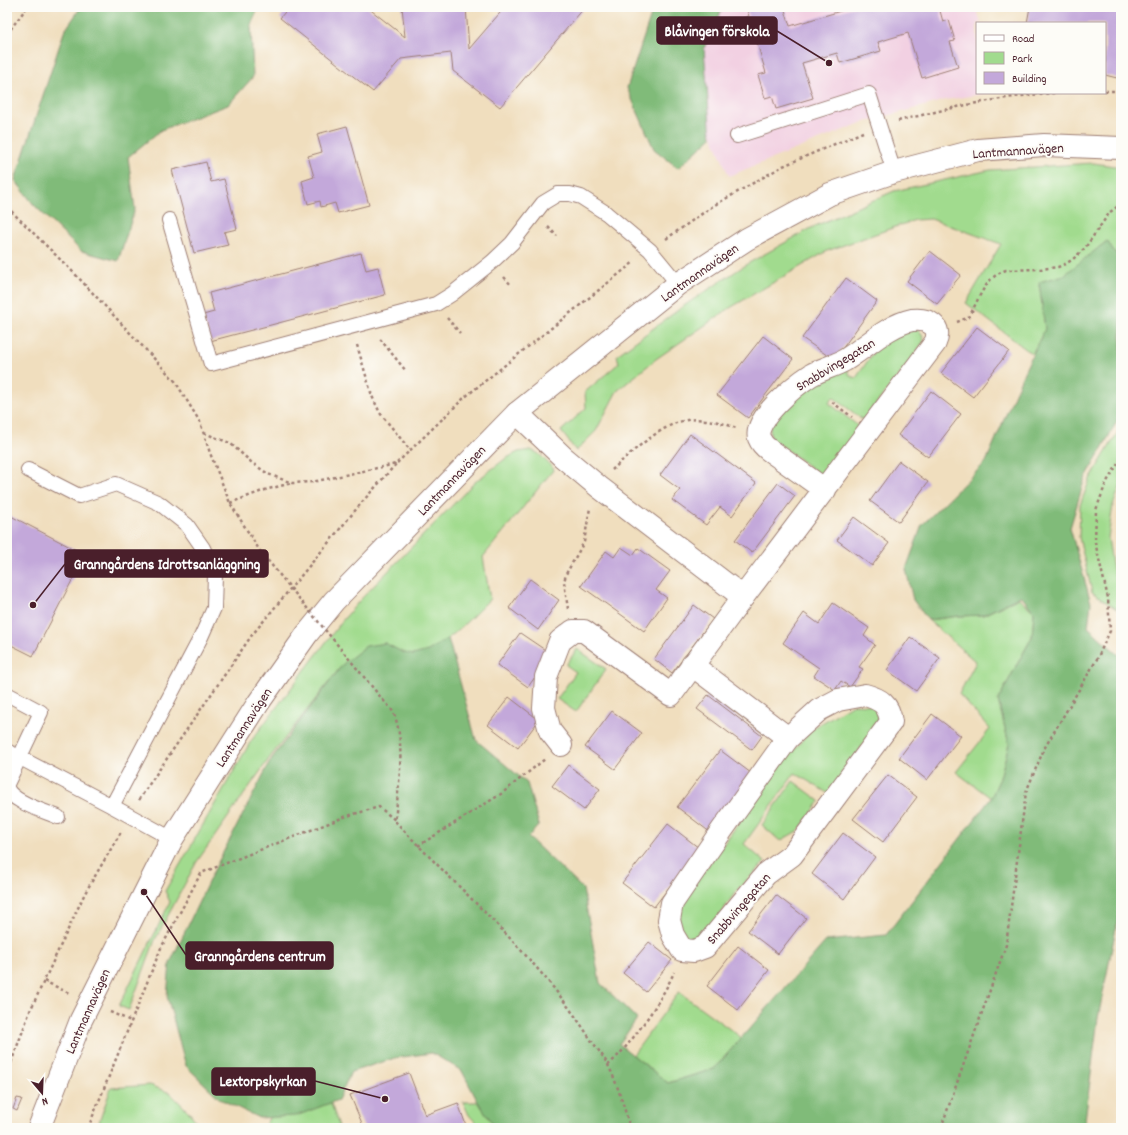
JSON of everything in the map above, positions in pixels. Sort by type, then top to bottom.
[{"type":"street","name":"Lantmannavägen","points":[[39,1128],[81,1020],[172,839],[259,702],[311,628],[334,601],[517,413],[678,284],[747,239],[830,194],[894,172],[978,150],[1044,145],[1121,148]]},
{"type":"street","name":"Snabbvingegatan","points":[[825,490],[768,450],[762,444],[758,437],[760,428],[765,418],[776,404],[797,385],[812,375],[844,361],[893,327],[905,322],[920,320],[930,322],[937,330]]},
{"type":"street","points":[[562,746],[550,731],[544,708],[546,677],[560,641],[573,631],[584,631],[671,695],[692,665],[935,343],[938,337],[937,330]]},
{"type":"street","points":[[517,413],[563,458],[598,487],[744,597]]},
{"type":"street","points":[[692,665],[788,738]]},
{"type":"street","name":"Snabbvingegatan","points":[[865,695],[879,699],[890,712],[891,722],[792,855],[766,874],[705,947],[694,951],[682,950],[673,935],[669,920],[672,903],[788,738],[820,710],[838,700],[865,695]]},
{"type":"lane","points":[[737,136],[869,94],[894,172]]},
{"type":"lane","points":[[169,220],[211,364],[436,304],[452,294],[492,262],[512,243],[543,203],[558,194],[581,196],[606,213],[650,250],[678,284]]},
{"type":"lane","points":[[28,470],[79,496],[116,484],[159,503],[187,525],[203,548],[215,575],[214,608],[201,637],[112,806]]},
{"type":"lane","points":[[7,694],[41,712],[13,754],[7,784]]},
{"type":"lane","points":[[13,754],[130,815],[172,839]]},
{"type":"lane","points":[[7,788],[9,793],[20,801],[58,817]]},
{"type":"path","points":[[7,34],[27,7]]},
{"type":"path","points":[[1106,91],[1121,91]]},
{"type":"path","points":[[7,1074],[30,1011],[85,893],[148,786],[252,635],[396,464],[465,397],[650,250],[713,206],[783,166],[861,132],[879,126],[946,109],[1032,94]]},
{"type":"path","points":[[937,330],[969,317],[987,283],[999,272],[1006,270],[1058,267],[1072,260],[1085,248],[1110,212],[1121,204]]},
{"type":"path","points":[[7,207],[75,274],[175,381],[200,422],[210,453],[230,503],[260,551],[394,712],[399,730],[401,752],[395,821]]},
{"type":"path","points":[[500,272],[512,286]]},
{"type":"path","points":[[443,313],[460,333]]},
{"type":"path","points":[[377,335],[406,371]]},
{"type":"path","points":[[356,340],[372,396],[380,413],[410,450]]},
{"type":"path","points":[[204,433],[230,443],[251,462],[268,474],[292,483]]},
{"type":"path","points":[[940,1128],[1006,945],[1026,792],[1044,749],[1097,659],[1110,631],[1108,598],[1095,542],[1096,510],[1106,483],[1121,459]]},
{"type":"path","points":[[230,503],[265,490],[292,483],[312,482],[396,464]]},
{"type":"path","points":[[418,846],[501,794],[562,746]]},
{"type":"path","points":[[88,1128],[161,948],[201,873],[347,816],[379,807],[395,821],[418,846],[503,930],[553,986],[579,1021],[608,1065],[623,1104],[630,1128]]},
{"type":"path","points":[[608,1065],[614,1060],[642,1025],[670,980],[682,950]]},
{"type":"shaded area","points":[[711,7],[976,7],[981,22],[976,22],[976,94],[982,94],[946,100],[861,123],[729,176],[669,33]]},
{"type":"green space","points":[[81,7],[259,7],[251,25],[253,77],[228,105],[161,130],[128,157],[135,209],[118,261],[81,251],[34,205],[15,180],[64,32]]},
{"type":"green space","points":[[650,7],[723,7],[704,48],[711,138],[678,168],[654,149],[627,88],[652,12]]},
{"type":"green space","points":[[1093,163],[1121,167],[1121,261],[1107,241],[1064,276],[1039,282],[1045,329],[1032,354],[966,303],[1001,244],[931,219],[915,220],[827,251],[730,308],[656,359],[617,391],[596,431],[576,451],[561,431],[586,408],[585,392],[619,363],[617,355],[685,305],[747,264],[813,227],[894,191],[990,170]]},
{"type":"green space","points":[[1107,241],[1121,261],[1121,414],[1084,481],[1070,528],[1091,603],[1088,627],[1121,657],[1121,903],[1098,1018],[1084,1128],[496,1128],[478,1102],[462,1071],[432,1053],[395,1058],[351,1072],[338,1100],[296,1116],[259,1118],[220,1099],[186,1066],[167,996],[170,963],[212,874],[272,758],[343,664],[366,646],[385,643],[402,652],[413,655],[428,651],[448,638],[476,740],[527,783],[539,825],[528,837],[583,889],[600,983],[637,1019],[619,1044],[668,1083],[714,1069],[826,941],[886,935],[991,798],[1000,778],[1009,744],[998,700],[1032,637],[1034,612],[1021,596],[983,615],[928,620],[913,600],[906,569],[922,525],[986,462],[1024,372],[1045,329],[1039,282],[1064,275]]},
{"type":"green space","points":[[904,329],[918,330],[924,341],[901,373],[863,420],[833,397],[829,403],[862,429],[822,476],[771,438],[770,428],[773,418],[805,388],[847,367],[850,376],[856,378],[873,353],[875,347]]},
{"type":"green space","points":[[1121,427],[1121,485],[1113,505],[1108,538],[1113,569],[1121,594],[1121,612],[1092,592],[1079,537],[1080,505],[1090,479]]},
{"type":"green space","points":[[531,450],[539,454],[554,469],[483,557],[490,599],[455,633],[434,648],[424,653],[414,655],[407,654],[385,643],[343,664],[271,756],[196,863],[155,940],[129,1010],[119,1006],[170,902],[165,891],[251,741],[342,621],[361,599],[475,482],[505,459],[518,452]]},
{"type":"green space","points":[[1019,598],[1034,612],[1032,637],[998,700],[1009,744],[1000,778],[991,798],[956,772],[990,729],[959,694],[976,662],[928,620],[983,615]]},
{"type":"green space","points":[[577,649],[606,669],[576,712],[557,699],[576,672],[566,665]]},
{"type":"green space","points":[[853,704],[874,705],[878,718],[876,726],[829,794],[795,773],[744,844],[765,862],[737,890],[701,940],[688,939],[680,934],[677,908],[784,761],[812,729]]},
{"type":"green space","points":[[793,781],[820,801],[799,830],[780,841],[762,825]]},
{"type":"green space","points":[[679,992],[742,1038],[714,1069],[668,1083],[633,1055]]},
{"type":"green space","points":[[324,1084],[339,1126],[337,1128],[264,1128],[285,1087]]},
{"type":"green space","points":[[150,1085],[170,1093],[189,1112],[201,1128],[97,1128],[111,1088]]},
{"type":"green space","points":[[463,1102],[478,1102],[496,1128],[481,1128],[469,1115]]},
{"type":"building","points":[[289,7],[367,7],[405,37],[402,7],[466,7],[469,49],[505,7],[585,7],[500,107],[453,71],[451,53],[401,59],[373,92],[280,18]]},
{"type":"building","points":[[746,7],[784,7],[790,26],[854,7],[939,7],[943,22],[949,20],[955,41],[950,42],[958,67],[922,78],[908,33],[878,42],[881,51],[840,63],[837,53],[802,63],[813,98],[776,109],[772,96],[765,98],[758,75],[766,73],[755,36],[750,38],[743,18],[749,16]]},
{"type":"building","points":[[1030,7],[1121,7],[1121,79],[1106,75],[1106,22],[1027,22]]},
{"type":"building","points":[[347,126],[369,205],[338,213],[335,203],[321,207],[320,201],[308,204],[302,181],[314,177],[308,156],[322,152],[317,134]]},
{"type":"building","points":[[206,162],[211,182],[224,179],[237,229],[224,232],[228,245],[194,253],[172,170]]},
{"type":"building","points":[[930,251],[961,275],[937,304],[907,281]]},
{"type":"building","points":[[361,253],[366,270],[378,267],[385,295],[210,341],[203,315],[214,312],[209,293]]},
{"type":"building","points":[[846,278],[877,301],[834,360],[802,338]]},
{"type":"building","points":[[977,327],[1009,351],[973,397],[941,373]]},
{"type":"building","points":[[763,336],[793,359],[748,418],[717,395]]},
{"type":"building","points":[[931,391],[961,414],[928,457],[898,435]]},
{"type":"building","points":[[690,434],[756,483],[732,516],[720,507],[706,525],[672,500],[680,490],[660,475]]},
{"type":"building","points":[[899,461],[928,482],[899,522],[870,501]]},
{"type":"building","points":[[778,483],[795,496],[752,553],[735,540]]},
{"type":"building","points":[[7,514],[78,551],[72,563],[79,567],[33,656],[7,643]]},
{"type":"building","points":[[854,517],[889,543],[872,566],[837,540]]},
{"type":"building","points":[[621,547],[633,555],[638,548],[670,571],[656,590],[667,598],[644,631],[581,586],[606,551],[614,557]]},
{"type":"building","points":[[530,579],[559,600],[538,630],[509,608]]},
{"type":"building","points":[[833,603],[869,628],[864,636],[875,645],[859,667],[863,669],[850,687],[841,681],[835,690],[814,676],[819,668],[783,643],[804,613],[819,624]]},
{"type":"building","points":[[694,605],[713,619],[672,673],[654,659]]},
{"type":"building","points":[[520,633],[551,654],[528,687],[497,665]]},
{"type":"building","points":[[910,637],[940,658],[916,691],[887,670]]},
{"type":"building","points":[[708,695],[762,736],[752,750],[697,709]]},
{"type":"building","points":[[509,697],[539,720],[518,748],[488,725]]},
{"type":"building","points":[[612,711],[642,733],[615,769],[585,747]]},
{"type":"building","points":[[932,714],[961,736],[927,780],[899,758]]},
{"type":"building","points":[[720,750],[755,776],[711,833],[677,807]]},
{"type":"building","points":[[568,765],[600,789],[584,810],[552,786]]},
{"type":"building","points":[[888,775],[917,797],[883,842],[853,819]]},
{"type":"building","points":[[668,824],[699,848],[654,907],[622,883]]},
{"type":"building","points":[[843,833],[875,857],[844,899],[812,874]]},
{"type":"building","points":[[776,895],[806,918],[778,954],[748,931]]},
{"type":"building","points":[[649,942],[672,960],[646,992],[623,973]]},
{"type":"building","points":[[738,946],[769,970],[738,1010],[707,986]]},
{"type":"building","points":[[409,1073],[425,1115],[458,1103],[467,1128],[364,1128],[350,1095]]},
{"type":"building","points":[[17,1098],[22,1099],[17,1111],[13,1109]]},
{"type":"place","name":"Blåvingen förskola","points":[[829,63]]},
{"type":"place","name":"Granngårdens Idrottsanläggning","points":[[33,605]]},
{"type":"place","name":"Granngårdens centrum","points":[[144,892]]},
{"type":"place","name":"Lextorpskyrkan","points":[[385,1099]]}]
